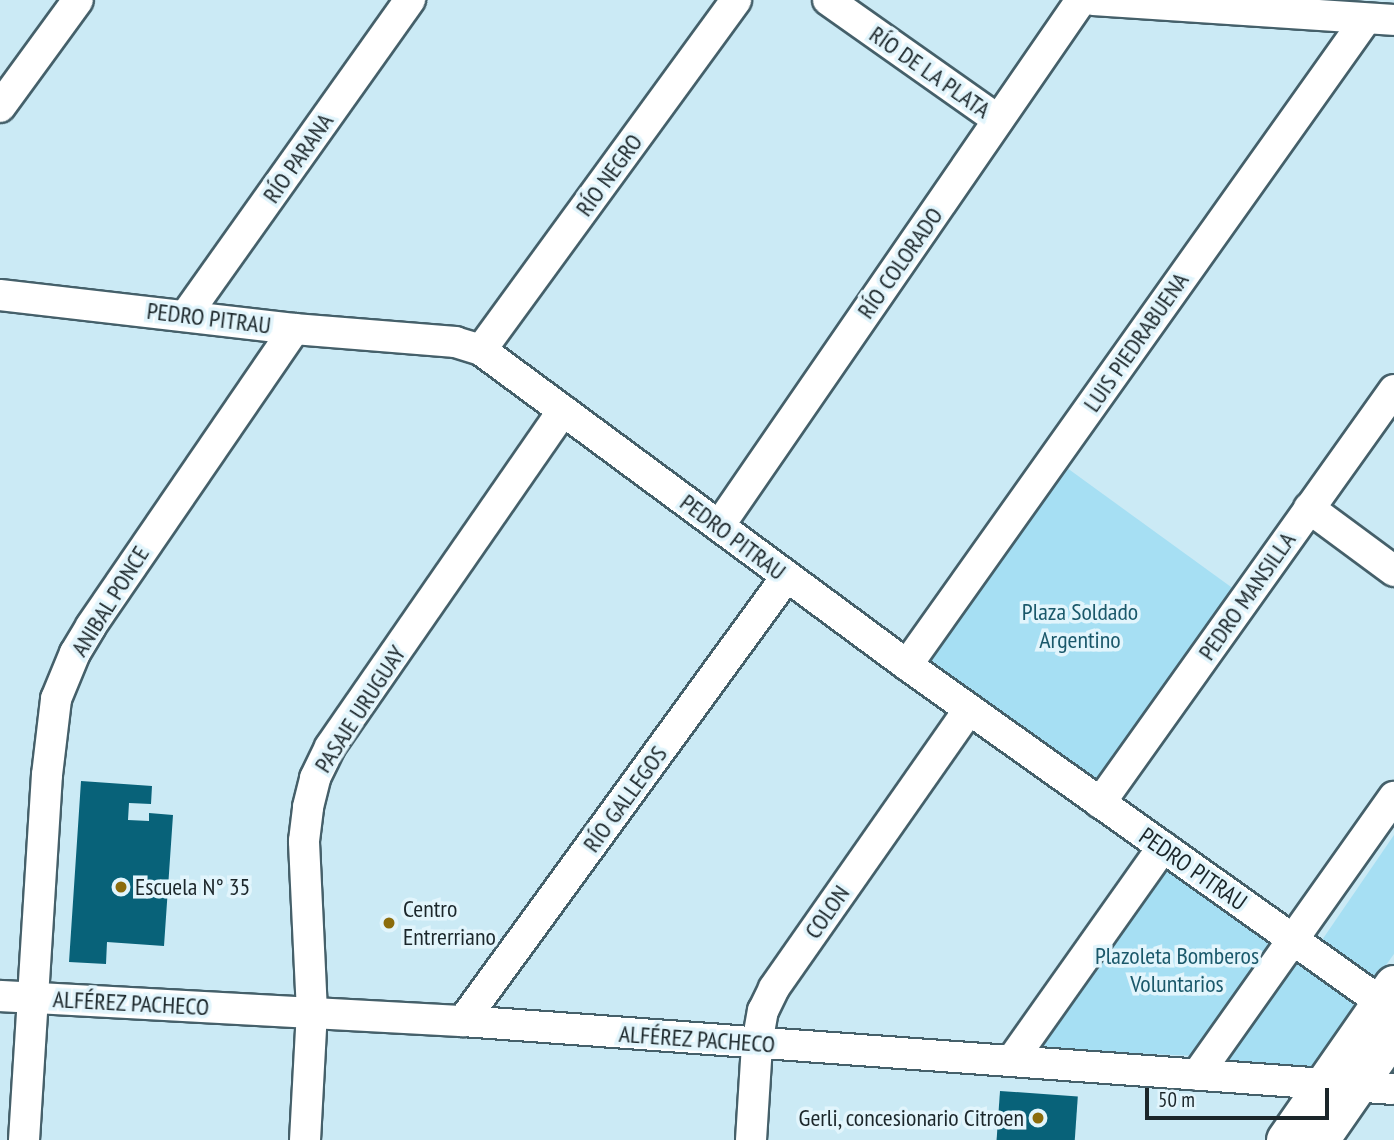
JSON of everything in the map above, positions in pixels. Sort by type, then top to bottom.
[{"type":"main road","points":[[1320,1140],[1358,1087],[1390,1007]]},
{"type":"main road","points":[[1286,1140],[1358,1087]]},
{"type":"street","points":[[0,107],[78,0]]},
{"type":"street","name":"RÍO PARANA","points":[[186,315],[410,0]]},
{"type":"street","name":"RÍO NEGRO","points":[[481,350],[736,0]]},
{"type":"street","name":"RÍO DE LA PLATA","points":[[828,0],[998,120]]},
{"type":"street","name":"RÍO COLORADO","points":[[719,526],[1081,0]]},
{"type":"street","points":[[1093,0],[1288,7],[1380,19]]},
{"type":"street","name":"LUIS PIEDRABUENA","points":[[907,665],[1380,19]]},
{"type":"street","name":"PEDRO PITRAU","points":[[0,295],[294,329],[456,342],[481,350],[907,665],[1390,1007]]},
{"type":"street","name":"ANIBAL PONCE","points":[[24,1140],[47,775],[56,699],[90,625],[294,329]]},
{"type":"street","name":"PEDRO MANSILLA","points":[[1100,803],[1394,390]]},
{"type":"street","name":"PASAJE URUGUAY","points":[[305,1140],[312,1012],[304,841],[307,807],[315,778],[330,747],[563,411]]},
{"type":"street","points":[[1309,508],[1394,571]]},
{"type":"street","name":"RÍO GALLEGOS","points":[[463,1021],[787,576]]},
{"type":"street","name":"COLON","points":[[751,1140],[757,1044],[763,1011],[774,988],[969,709]]},
{"type":"street","points":[[1197,1075],[1394,797]]},
{"type":"street","points":[[1012,1059],[1163,847]]},
{"type":"street","name":"ALFÉREZ PACHECO","points":[[0,996],[463,1021],[757,1044],[1012,1059],[1358,1087]]},
{"type":"green space","name":"Plaza Soldado Argentino","points":[[1063,465],[1237,591],[1095,786],[921,660]]},
{"type":"green space","points":[[1394,835],[1394,954],[1376,979],[1322,940]]},
{"type":"green space","name":"Plazoleta Bomberos Voluntarios","points":[[1167,866],[1278,944],[1197,1056],[1041,1049]]},
{"type":"green space","name":"Plazoleta Bomberos Voluntarios","points":[[1293,957],[1368,1007],[1319,1076],[1218,1066]]},
{"type":"building","name":"Escuela N° 35","points":[[81,781],[152,786],[151,804],[129,803],[128,820],[149,821],[149,813],[173,815],[164,946],[107,942],[106,964],[69,962]]},
{"type":"building","name":"Gerli, concesionario Citroen","points":[[1000,1091],[1078,1096],[1075,1140],[997,1140]]},
{"type":"place","name":"Escuela N° 35","points":[[121,887]]},
{"type":"place","name":"Centro Entrerriano","points":[[389,923]]},
{"type":"place","name":"Gerli, concesionario Citroen","points":[[1038,1118]]}]
